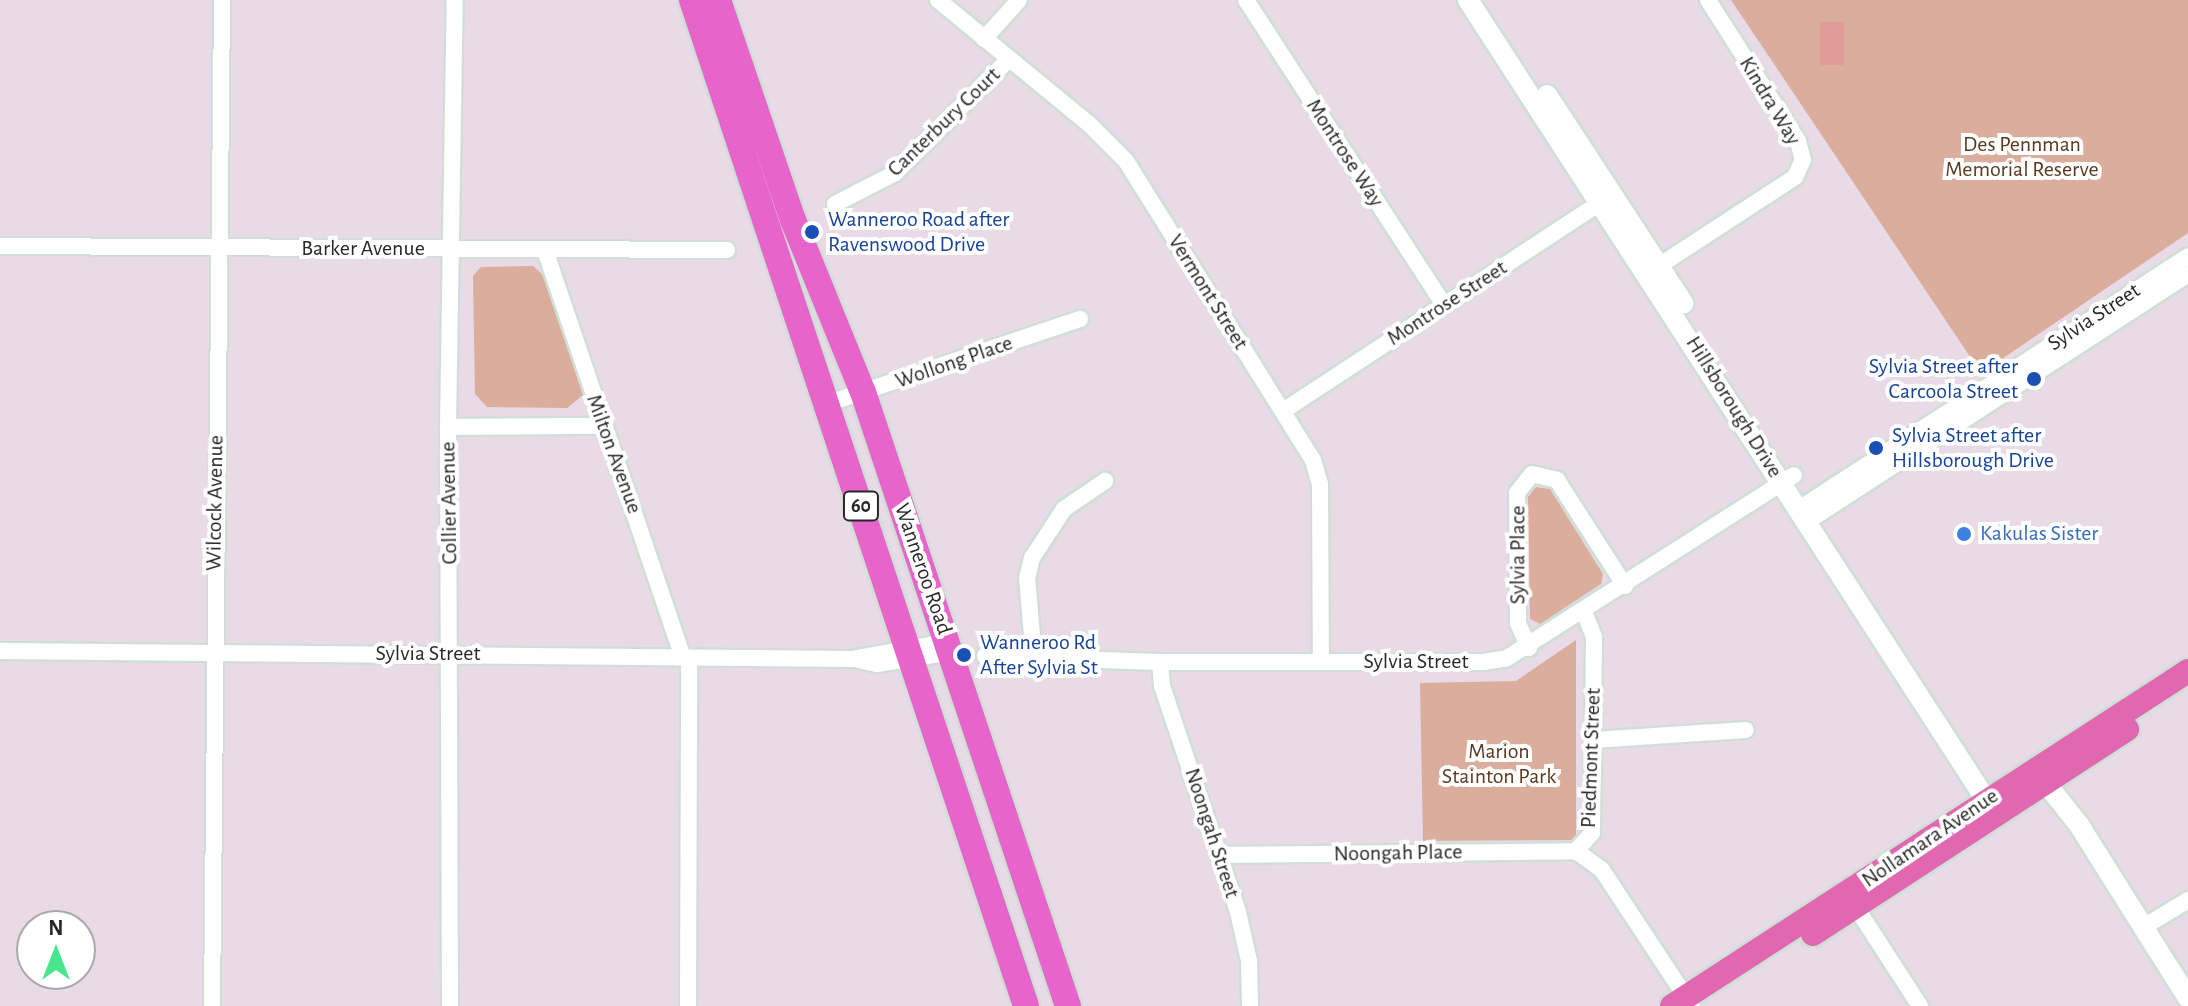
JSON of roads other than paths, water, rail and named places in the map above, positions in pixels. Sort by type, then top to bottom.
[{"type":"highway","name":"Wanneroo Road","points":[[692,0],[1026,1006]]},
{"type":"highway","name":"Wanneroo Road","points":[[718,0],[793,220],[863,392],[1068,1006]]},
{"type":"main road","name":"Nollamara Avenue","points":[[1687,1004],[2046,774],[2152,702],[2188,671]]},
{"type":"main road","name":"Nollamara Avenue","points":[[2152,702],[2188,687]]},
{"type":"street","name":"Wilcock Avenue","points":[[212,1006],[212,655],[221,249],[222,0]]},
{"type":"street","name":"Collier Avenue","points":[[450,1006],[448,427],[455,0]]},
{"type":"street","name":"Vermont Street","points":[[938,0],[1089,124],[1126,161],[1313,460],[1320,484],[1321,662]]},
{"type":"street","points":[[984,39],[1019,0]]},
{"type":"street","name":"Montrose Way","points":[[1246,0],[1444,305]]},
{"type":"street","name":"Hillsborough Drive","points":[[1468,0],[1653,270],[1997,804]]},
{"type":"street","name":"Hillsborough Drive","points":[[1481,0],[1605,199]]},
{"type":"street","name":"Kindra Way","points":[[1653,270],[1795,177],[1803,160],[1798,141],[1708,0]]},
{"type":"street","name":"Canterbury Court","points":[[835,204],[895,173],[1009,59]]},
{"type":"street","name":"Montrose Street","points":[[1283,411],[1605,199]]},
{"type":"street","name":"Barker Avenue","points":[[0,246],[727,250]]},
{"type":"street","name":"Milton Avenue","points":[[545,250],[602,426],[686,658],[688,1006]]},
{"type":"street","name":"Sylvia Street","points":[[1809,511],[2188,256]]},
{"type":"street","name":"Sylvia Street","points":[[1809,511],[2188,274]]},
{"type":"street","name":"Wollong Place","points":[[826,404],[1080,319]]},
{"type":"street","points":[[448,427],[602,426]]},
{"type":"street","name":"Sylvia Place","points":[[1529,648],[1518,623],[1517,493],[1532,474],[1557,480],[1625,586]]},
{"type":"street","name":"Sylvia Street","points":[[985,656],[1160,662],[1483,662],[1529,648],[1788,479]]},
{"type":"street","points":[[1034,659],[1027,590],[1032,558],[1064,509],[1105,481]]},
{"type":"street","name":"Piedmont Street","points":[[1584,612],[1594,637],[1592,833],[1576,851],[1602,870],[1687,1004]]},
{"type":"street","name":"Sylvia Street","points":[[0,651],[855,659],[877,664],[949,647]]},
{"type":"street","name":"Noongah Street","points":[[1160,662],[1162,686],[1221,855],[1249,961],[1250,1006]]},
{"type":"street","points":[[1594,740],[1746,730]]},
{"type":"street","points":[[2046,774],[2188,998]]},
{"type":"street","name":"Noongah Place","points":[[1221,855],[1576,851]]},
{"type":"street","points":[[1852,900],[1920,1006]]},
{"type":"street","points":[[2142,928],[2188,900]]},
{"type":"place","name":"Wanneroo Road after Ravenswood Drive","points":[[812,232]]},
{"type":"place","name":"Sylvia Street after Carcoola Street","points":[[2034,379]]},
{"type":"place","name":"Sylvia Street after Hillsborough Drive","points":[[1876,448]]},
{"type":"place","name":"Kakulas Sister","points":[[1964,534]]},
{"type":"place","name":"Wanneroo Rd After Sylvia St","points":[[964,655]]},
{"type":"park label","name":"Des Pennman Memorial Reserve","points":[[2022,156]]},
{"type":"park label","name":"Marion Stainton Park","points":[[1499,764]]}]
